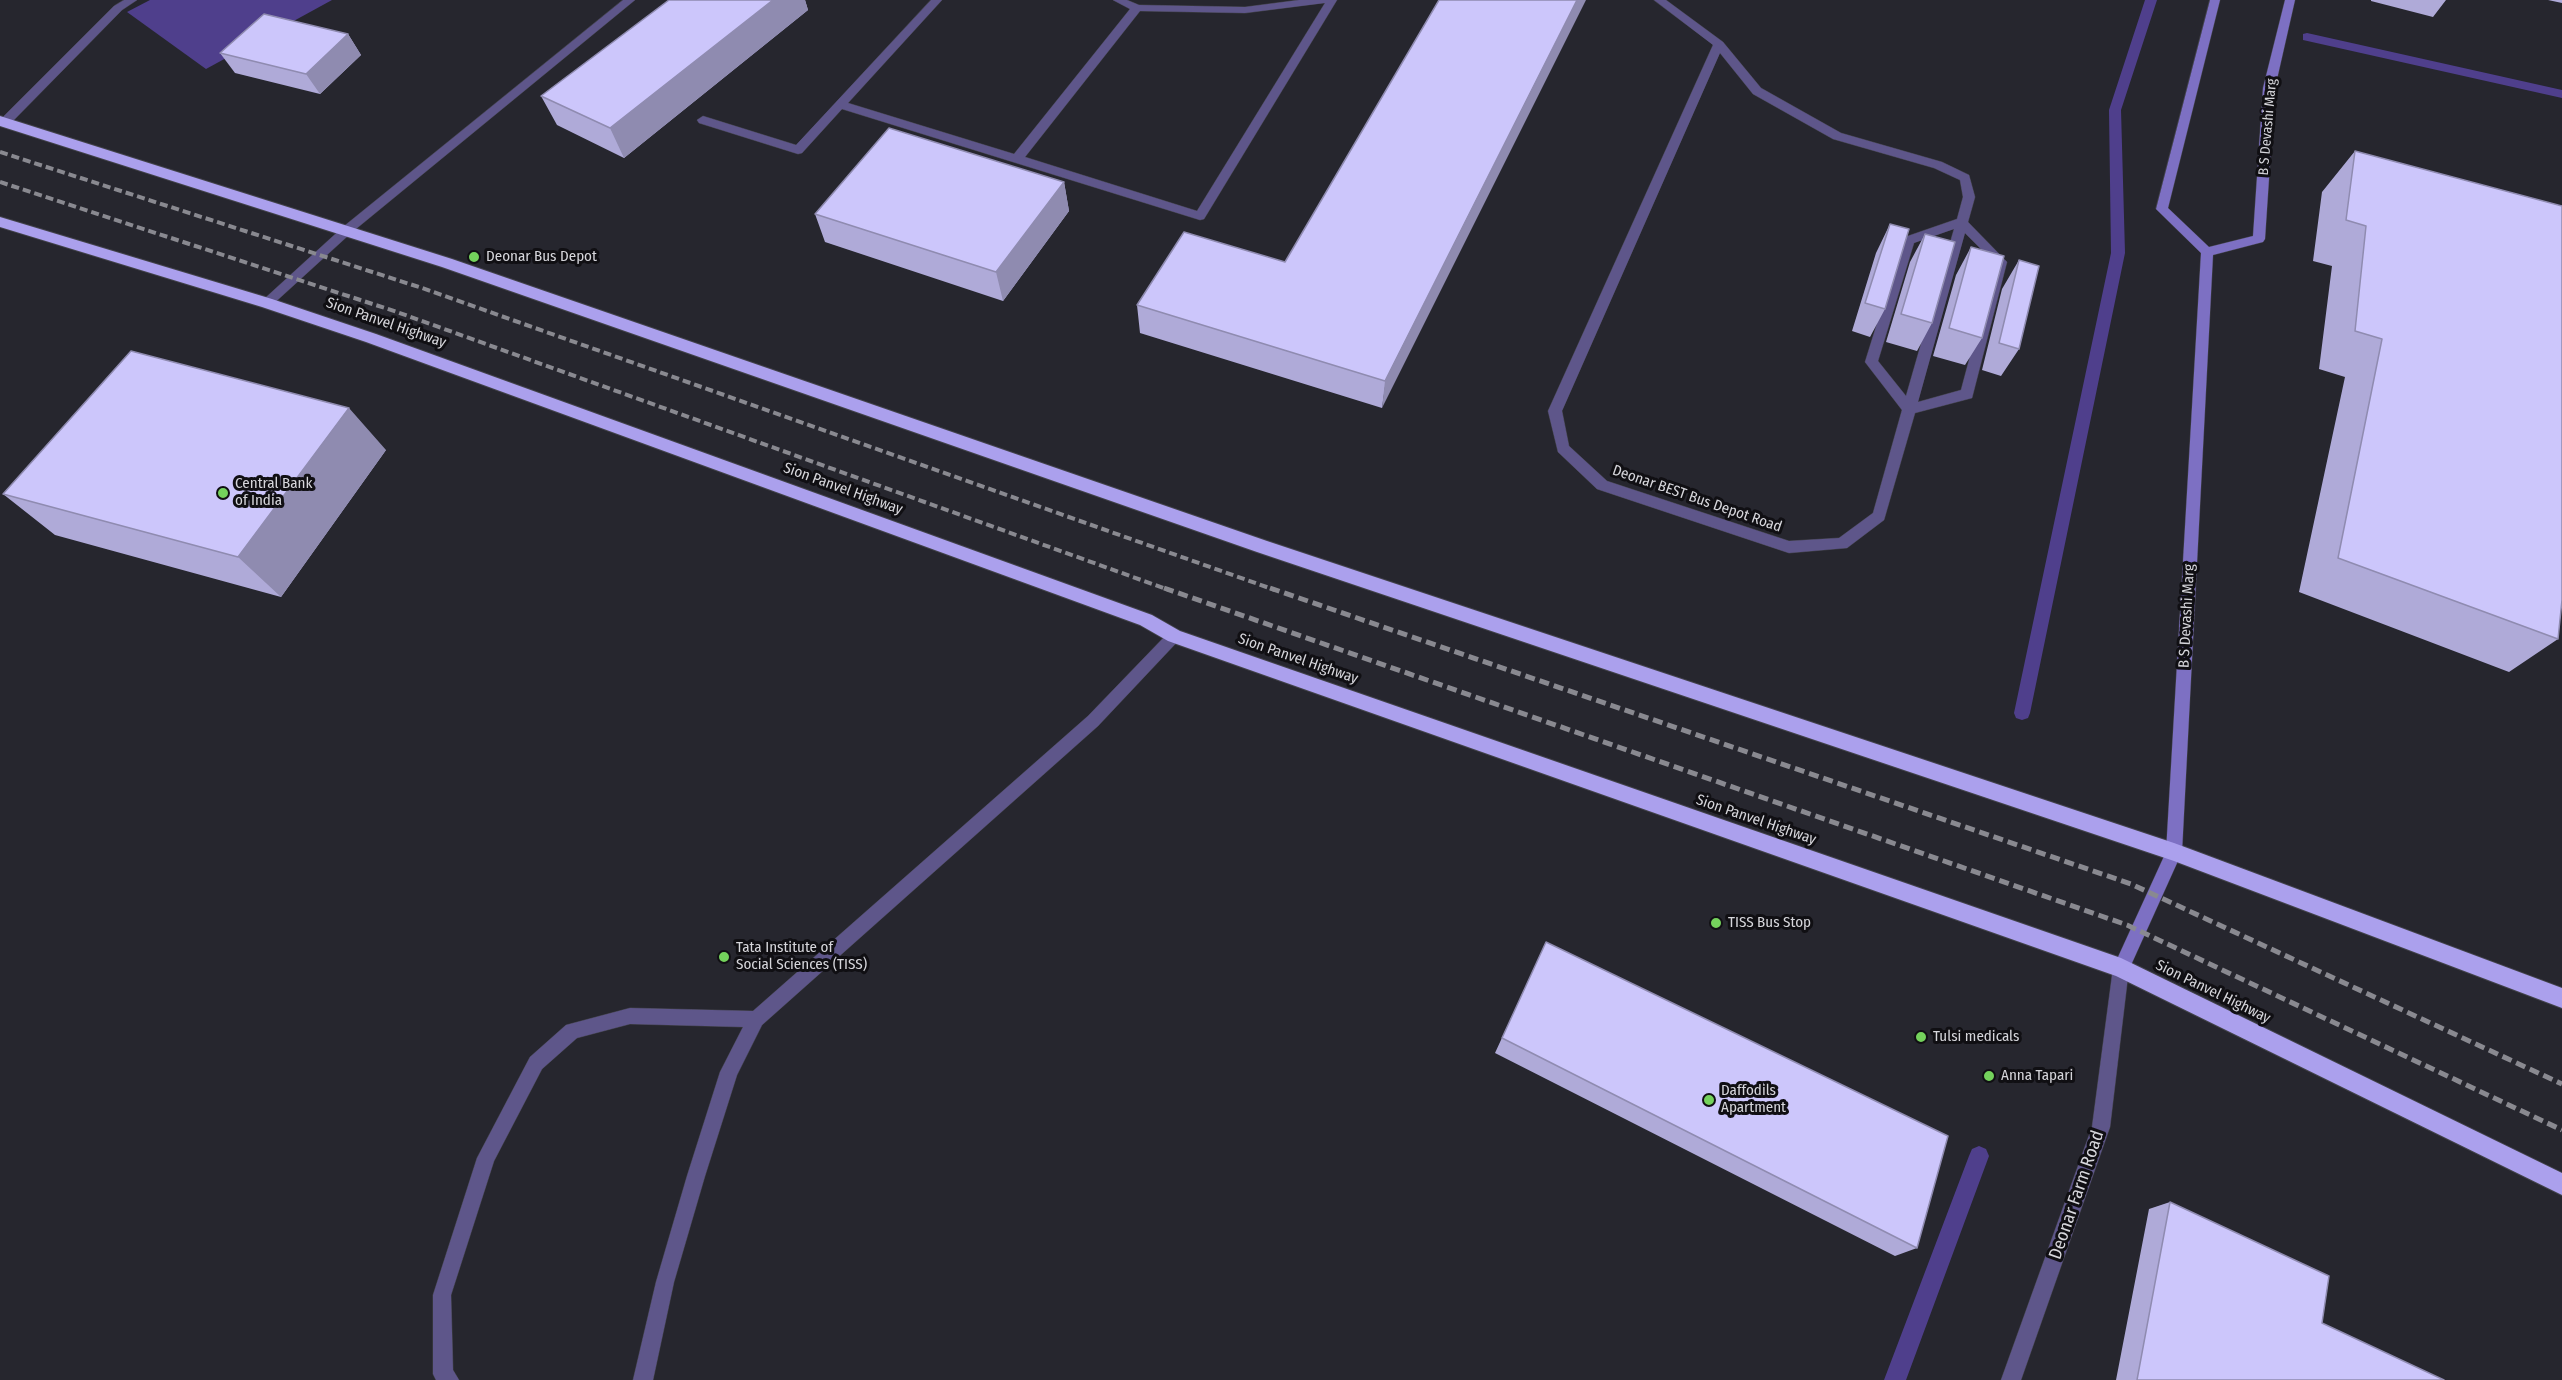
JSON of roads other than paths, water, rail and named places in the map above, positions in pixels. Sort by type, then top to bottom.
[{"type":"highway","points":[[2,122],[347,230],[1263,547],[2174,852],[2562,998]]},
{"type":"highway","name":"Sion Panvel Highway","points":[[0,222],[267,303],[393,346],[1134,616],[1174,636],[2121,968],[2562,1184]]},
{"type":"main road","points":[[2207,252],[2162,209],[2215,0]]},
{"type":"main road","name":"B S Devashi Marg","points":[[2121,968],[2174,852],[2207,252],[2259,239],[2269,88],[2290,0]]},
{"type":"street","points":[[2,122],[118,9],[132,0]]},
{"type":"street","points":[[267,303],[347,230],[630,0]]},
{"type":"street","points":[[703,120],[798,150],[937,0]]},
{"type":"street","points":[[1118,0],[1137,8],[1245,10],[1326,0]]},
{"type":"street","points":[[840,104],[1200,216],[1332,0]]},
{"type":"street","name":"Deonar BEST Bus Depot Road","points":[[1659,0],[1719,44],[1757,91],[1837,136],[1938,165],[1965,178],[1969,197],[1879,516],[1842,544],[1789,547],[1602,484],[1563,448],[1555,411],[1719,44]]},
{"type":"street","points":[[1017,159],[1137,8]]},
{"type":"street","points":[[1962,222],[2001,262],[1967,394],[1910,409],[1871,362],[1909,240],[1962,222]]},
{"type":"street","points":[[643,1380],[665,1282],[696,1176],[729,1072],[756,1019],[1093,721],[1174,636]]},
{"type":"street","name":"Deonar Farm Road","points":[[2011,1380],[2101,1127],[2121,968]]},
{"type":"street","points":[[449,1380],[443,1374],[442,1295],[486,1158],[536,1063],[572,1031],[630,1016],[756,1019]]},
{"type":"waterway","points":[[2022,713],[2118,253],[2115,110],[2151,0]]},
{"type":"waterway","points":[[2307,37],[2562,94]]},
{"type":"waterway","points":[[1895,1380],[1979,1156]]},
{"type":"railway","points":[[0,152],[422,288],[1275,590]]},
{"type":"railway","points":[[0,182],[397,312],[1169,590]]},
{"type":"railway","points":[[1164,588],[2127,925],[2562,1130]]},
{"type":"railway","points":[[1270,588],[2131,884],[2562,1084]]},
{"type":"place","name":"Deonar Bus Depot","points":[[474,257]]},
{"type":"place","name":"Central Bank of India","points":[[223,493]]},
{"type":"place","name":"TISS Bus Stop","points":[[1716,923]]},
{"type":"place","name":"Tata Institute of Social Sciences (TISS)","points":[[724,957]]},
{"type":"place","name":"Tulsi medicals","points":[[1921,1037]]},
{"type":"place","name":"Anna Tapari","points":[[1989,1076]]},
{"type":"place","name":"Daffodils Apartment","points":[[1709,1100]]}]
